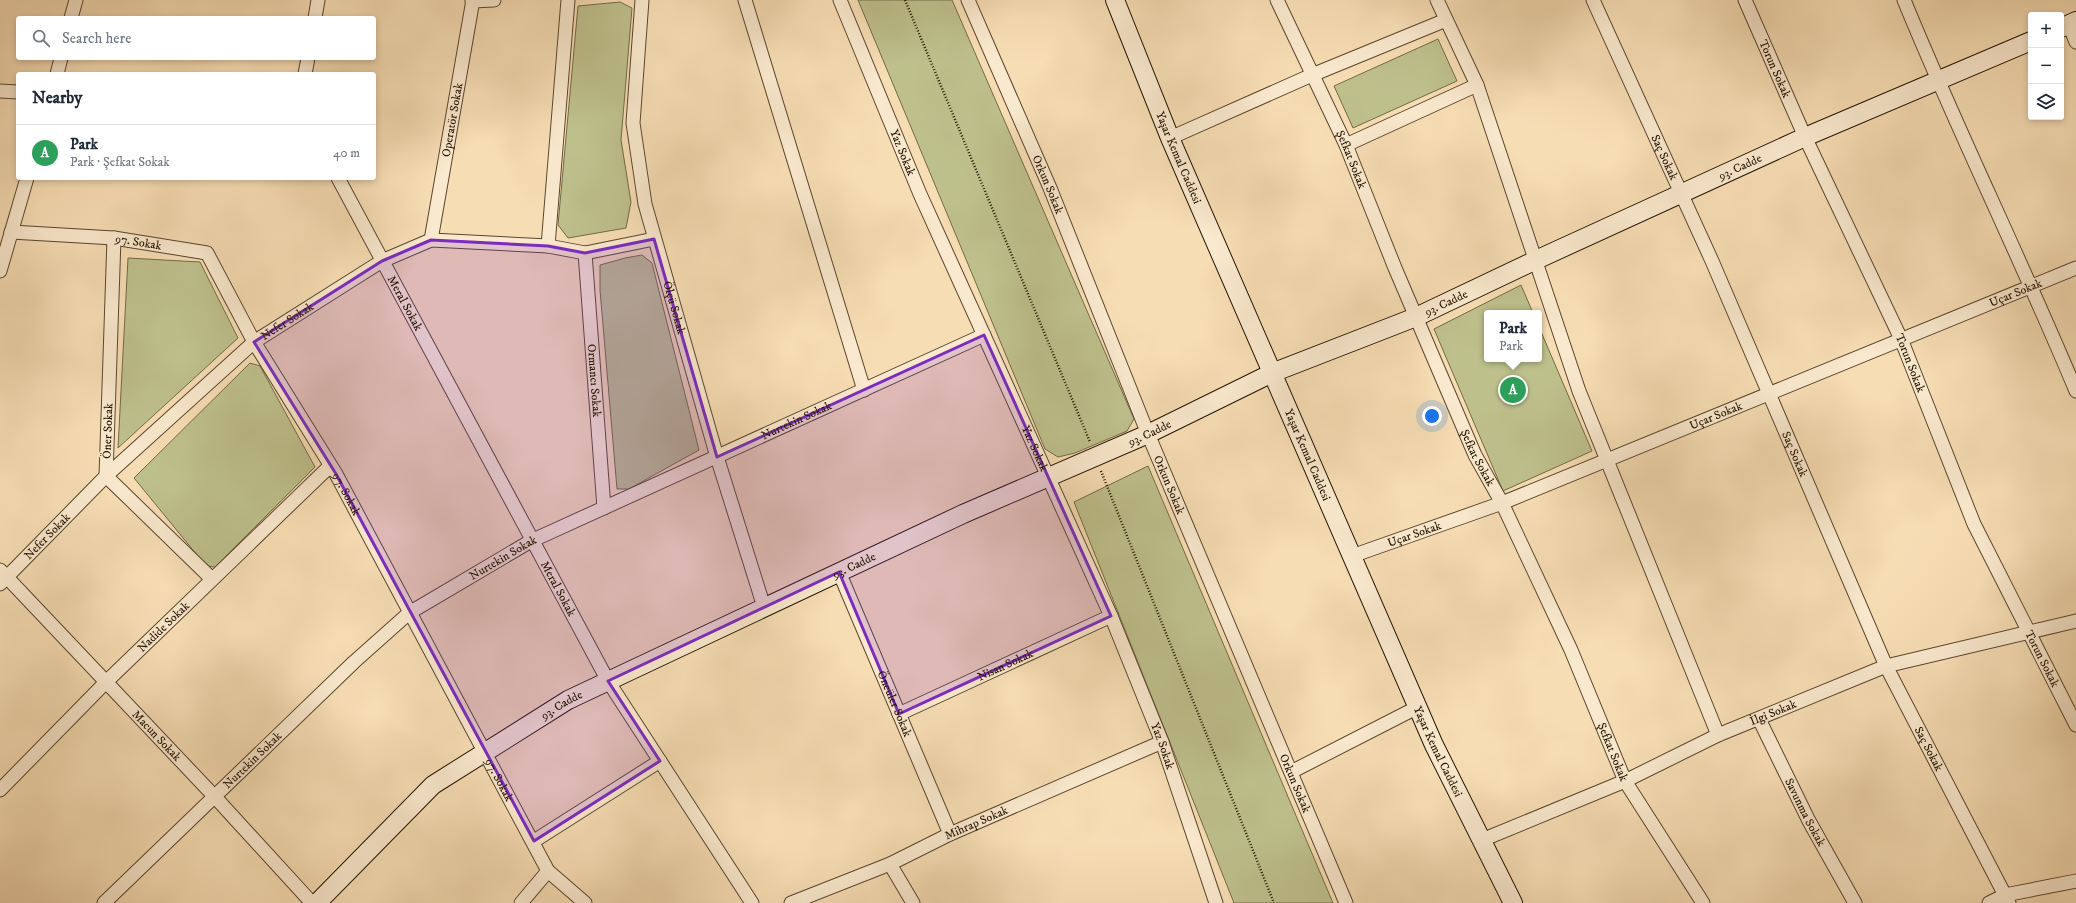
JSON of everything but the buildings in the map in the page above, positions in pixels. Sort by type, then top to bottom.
[{"type":"main road","name":"Yaşar Kemal Caddesi","points":[[1115,0],[1170,138],[1434,745],[1513,903]]},
{"type":"main road","name":"93. Cadde","points":[[317,903],[433,785],[568,700],[963,514],[1148,434],[1272,373],[1416,317],[1536,260],[1805,137],[2028,42]]},
{"type":"street","points":[[72,16],[76,0]]},
{"type":"street","points":[[315,16],[318,0]]},
{"type":"street","points":[[472,0],[494,0]]},
{"type":"street","name":"Operatör Sokak","points":[[431,240],[472,0]]},
{"type":"street","points":[[548,246],[568,0]]},
{"type":"street","name":"Ölçü Sokak","points":[[642,0],[633,123],[645,204],[717,456],[764,607]]},
{"type":"street","points":[[745,0],[864,390]]},
{"type":"street","name":"Yaz Sokak","points":[[840,0],[920,194],[1111,616],[1162,742],[1216,903]]},
{"type":"street","name":"Orkun Sokak","points":[[968,0],[1050,188],[1148,434],[1346,903]]},
{"type":"street","name":"Şefkat Sokak","points":[[1277,0],[1346,145],[1416,317],[1475,455],[1502,503],[1571,650],[1625,781],[1703,903]]},
{"type":"street","points":[[1437,0],[1476,85],[1579,391],[1718,735]]},
{"type":"street","name":"Saç Sokak","points":[[1593,0],[1682,194],[1769,392],[1886,666],[2007,899]]},
{"type":"street","name":"Torun Sokak","points":[[1746,0],[1805,137],[1902,339],[1974,524],[2076,725]]},
{"type":"street","points":[[1904,0],[1937,81],[2032,286],[2076,391]]},
{"type":"street","points":[[1170,138],[1312,75],[1446,20]]},
{"type":"street","points":[[2069,25],[2076,42]]},
{"type":"street","points":[[58,72],[60,60]]},
{"type":"street","points":[[305,72],[308,60]]},
{"type":"street","points":[[1346,145],[1476,85]]},
{"type":"street","points":[[0,91],[16,92]]},
{"type":"street","points":[[0,271],[26,180]]},
{"type":"street","name":"Meral Sokak","points":[[339,180],[531,541],[608,681],[752,903]]},
{"type":"street","name":"97. Sokak","points":[[11,232],[114,238],[207,253],[254,342],[330,466],[484,753],[534,841],[548,871],[585,903]]},
{"type":"street","name":"Öner Sokak","points":[[114,238],[106,476],[212,579]]},
{"type":"street","name":"Nefer Sokak","points":[[2,577],[106,476],[254,342],[382,261],[431,240],[548,246],[585,253],[654,239]]},
{"type":"street","name":"Ormancı Sokak","points":[[585,253],[604,508]]},
{"type":"street","name":"Uçar Sokak","points":[[1352,556],[1502,503],[1769,392],[2076,268]]},
{"type":"street","name":"Nurtekin Sokak","points":[[104,903],[354,662],[409,613],[531,541],[984,335]]},
{"type":"street","name":"Nadide Sokak","points":[[0,790],[106,682],[330,466]]},
{"type":"street","name":"Öncüler Sokak","points":[[839,572],[950,834]]},
{"type":"street","name":"Macun Sokak","points":[[2,577],[106,682],[215,797],[312,903]]},
{"type":"street","name":"Nisan Sokak","points":[[899,714],[1111,616]]},
{"type":"street","name":"İlgi Sokak","points":[[1482,840],[1625,781],[1718,735],[1886,666],[2076,621]]},
{"type":"street","points":[[1291,772],[1418,708]]},
{"type":"street","name":"Savunma Sokak","points":[[1759,719],[1809,821],[1855,903]]},
{"type":"street","name":"Mihrap Sokak","points":[[791,903],[890,864],[950,834],[1162,742]]},
{"type":"street","points":[[534,841],[660,761]]},
{"type":"street","points":[[890,864],[913,903]]},
{"type":"street","points":[[521,903],[548,871]]},
{"type":"street","points":[[1990,903],[2076,881]]},
{"type":"highlighted area","points":[[654,239],[717,457],[984,335],[1111,616],[899,714],[839,572],[608,681],[660,761],[534,841],[336,474],[254,342],[382,261],[431,240],[548,246],[585,253]]},
{"type":"green space","points":[[858,0],[952,0],[1134,419],[1127,431],[1075,453],[1058,457],[1045,449]]},
{"type":"green space","points":[[620,2],[632,8],[621,140],[631,202],[626,228],[568,238],[558,225],[578,6]]},
{"type":"green space","points":[[1438,39],[1457,81],[1353,128],[1334,86]]},
{"type":"green space","points":[[642,255],[652,263],[699,450],[629,489],[617,489],[600,290],[600,265]]},
{"type":"green space","points":[[128,258],[200,262],[238,338],[118,448]]},
{"type":"green space","points":[[1521,285],[1532,310],[1484,310],[1484,362],[1542,362],[1542,334],[1592,451],[1503,491],[1434,329]]},
{"type":"green space","points":[[250,363],[260,366],[315,467],[215,567],[206,566],[134,478]]},
{"type":"green space","points":[[1148,466],[1333,903],[1234,903],[1074,502]]},
{"type":"place","name":"Park","points":[[1513,390]]}]
